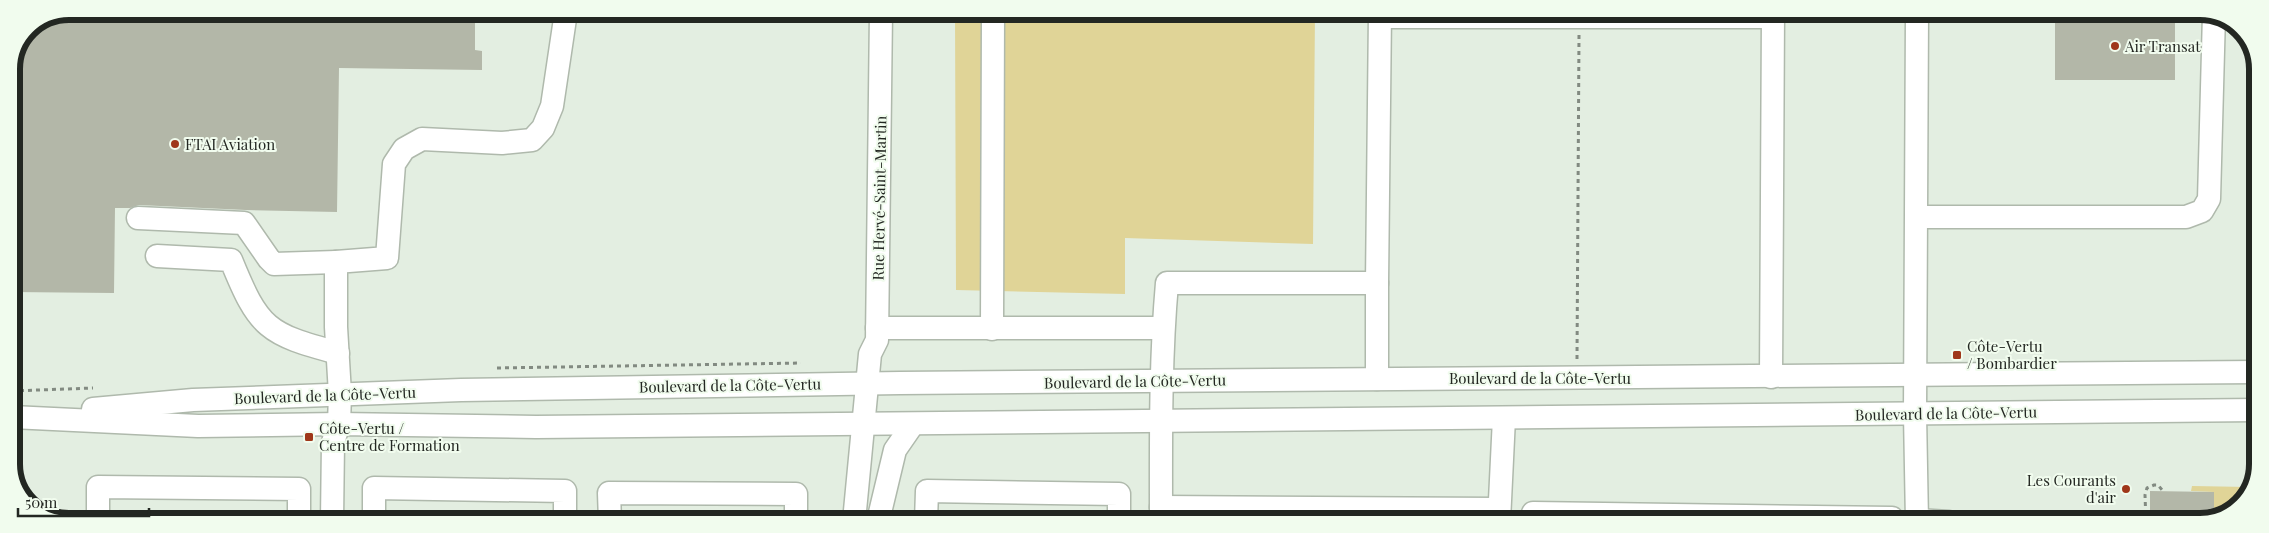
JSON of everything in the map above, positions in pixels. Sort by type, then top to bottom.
[{"type":"street","points":[[138,218],[244,223],[274,264],[387,258],[394,164],[404,149],[422,139],[502,143],[532,140],[543,128],[552,106],[565,20]]},
{"type":"street","name":"Rue Hervé-Saint-Martin","points":[[855,513],[869,383],[870,354],[877,340],[881,20]]},
{"type":"street","points":[[992,329],[994,20]]},
{"type":"street","points":[[1377,379],[1380,20]]},
{"type":"street","points":[[1771,377],[1773,20]]},
{"type":"street","points":[[1917,20],[1915,414],[1917,513]]},
{"type":"street","points":[[1917,218],[2186,217],[2202,211],[2210,199],[2214,22]]},
{"type":"street","points":[[157,256],[231,260],[248,299],[256,313],[269,328],[288,339],[338,354]]},
{"type":"street","points":[[336,262],[340,424],[345,442],[344,513]]},
{"type":"street","points":[[1161,513],[1161,381],[1167,283],[1377,283]]},
{"type":"street","points":[[877,328],[1163,328]]},
{"type":"street","name":"Boulevard de la Côte-Vertu","points":[[20,416],[193,400],[461,390],[869,383],[2249,372]]},
{"type":"street","name":"Boulevard de la Côte-Vertu","points":[[20,417],[198,426],[340,424],[536,427],[2249,410]]},
{"type":"street","points":[[1499,513],[1504,418]]},
{"type":"street","points":[[332,513],[333,442],[340,424]]},
{"type":"street","points":[[880,513],[895,450],[913,424]]},
{"type":"street","points":[[98,513],[98,487],[300,489],[299,513]]},
{"type":"street","points":[[374,513],[374,488],[565,491],[565,513]]},
{"type":"street","points":[[926,513],[927,491],[1119,494],[1119,513]]},
{"type":"street","points":[[610,513],[609,493],[796,494],[796,513]]},
{"type":"path","points":[[1576,378],[1579,20]]},
{"type":"path","points":[[2146,513],[2145,496],[2148,488],[2154,484],[2158,485],[2163,491]]},
{"type":"shaded area","points":[[955,20],[1315,20],[1313,244],[1125,238],[1125,294],[956,290]]},
{"type":"shaded area","points":[[2192,486],[2243,487],[2230,503],[2214,511],[2214,492],[2191,491]]},
{"type":"building","name":"FTAI Aviation","points":[[69,20],[339,20],[378,22],[378,20],[399,20],[399,22],[475,23],[475,50],[482,51],[482,70],[339,68],[337,212],[139,205],[130,208],[115,208],[114,293],[20,292],[20,69],[21,60],[28,42],[42,28],[60,21]]},
{"type":"building","name":"Air Transat","points":[[2055,20],[2175,20],[2175,80],[2055,80]]},
{"type":"building","points":[[2150,491],[2214,492],[2214,511],[2206,513],[2150,513]]},
{"type":"place","name":"Air Transat","points":[[2115,46]]},
{"type":"place","name":"FTAI Aviation","points":[[175,144]]},
{"type":"place","name":"Côte-Vertu / Bombardier","points":[[1957,355]]},
{"type":"place","name":"Côte-Vertu / Centre de Formation","points":[[309,437]]},
{"type":"place","name":"Les Courants d'air","points":[[2126,489]]}]
